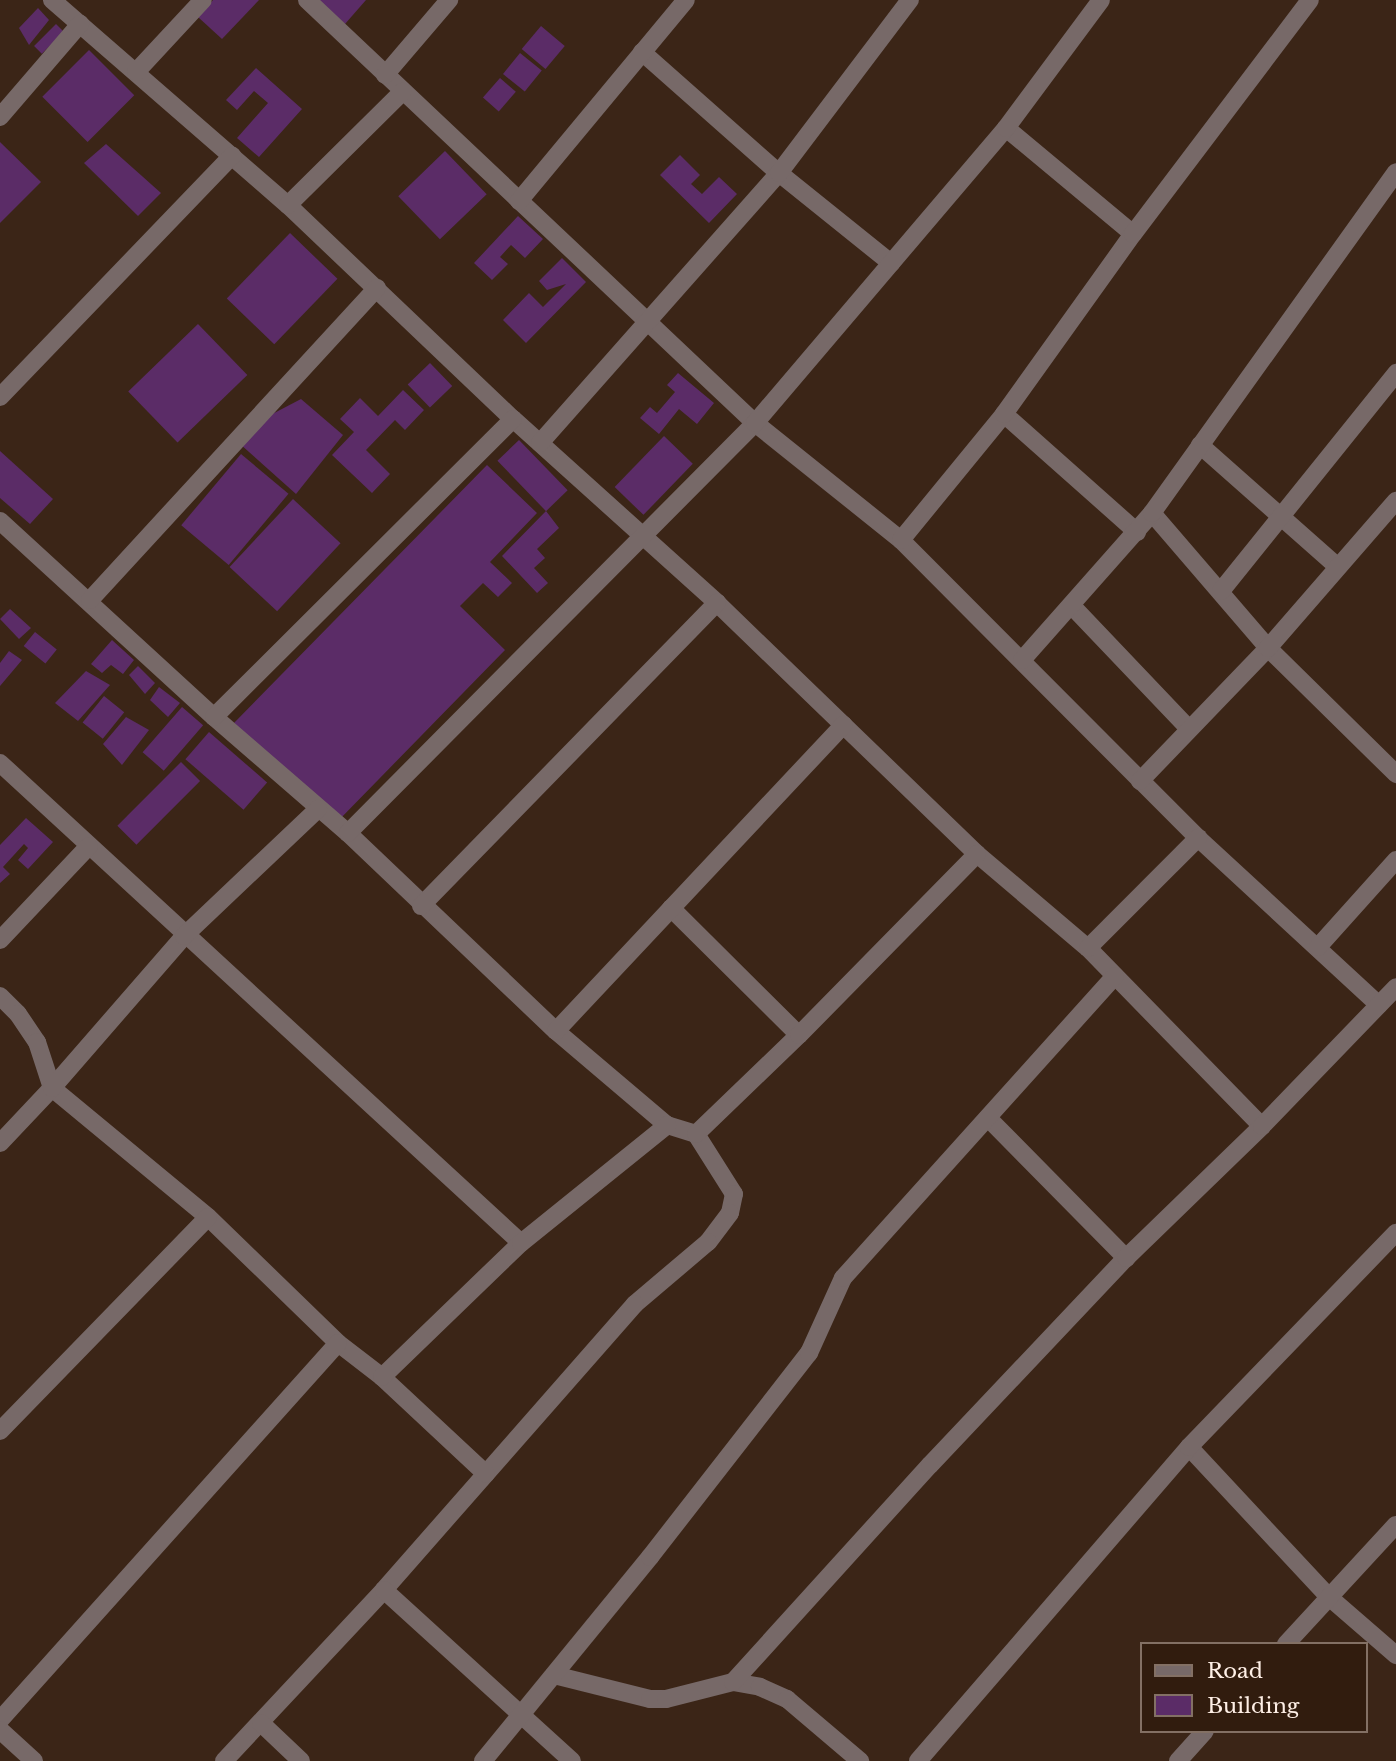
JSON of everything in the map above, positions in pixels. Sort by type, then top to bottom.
[{"type":"street","points":[[52,0],[288,205],[513,419],[717,603],[977,854],[1088,948],[1262,1126]]},
{"type":"street","points":[[136,72],[203,0]]},
{"type":"street","points":[[307,0],[755,423],[901,540],[1198,838],[1379,1005]]},
{"type":"street","points":[[385,75],[449,0]]},
{"type":"street","points":[[519,201],[686,0]]},
{"type":"street","points":[[540,443],[779,173],[910,0]]},
{"type":"street","points":[[348,833],[755,423],[1006,128],[1101,0]]},
{"type":"street","points":[[901,540],[1004,414],[1133,234],[1310,0]]},
{"type":"street","points":[[0,117],[80,24]]},
{"type":"street","points":[[642,52],[779,173],[891,263]]},
{"type":"street","points":[[288,205],[402,92]]},
{"type":"street","points":[[1006,128],[1133,234]]},
{"type":"street","points":[[0,397],[232,156]]},
{"type":"street","points":[[1023,660],[1073,607],[1152,513],[1394,179]]},
{"type":"street","points":[[90,600],[377,288]]},
{"type":"street","points":[[1221,591],[1396,373]]},
{"type":"street","points":[[1004,414],[1137,532]]},
{"type":"street","points":[[214,717],[513,419]]},
{"type":"street","points":[[1200,445],[1337,566]]},
{"type":"street","points":[[1140,781],[1268,648],[1396,501]]},
{"type":"street","points":[[1152,513],[1268,648],[1396,774]]},
{"type":"street","points":[[0,521],[90,600],[214,717],[348,833],[421,906],[556,1031],[667,1125],[696,1134],[734,1194],[730,1213],[708,1242],[635,1304],[384,1590],[224,1761]]},
{"type":"street","points":[[421,906],[717,603]]},
{"type":"street","points":[[1073,607],[1189,729]]},
{"type":"street","points":[[556,1031],[843,724]]},
{"type":"street","points":[[0,763],[184,936],[521,1243]]},
{"type":"street","points":[[0,1143],[52,1088],[184,936],[318,809]]},
{"type":"street","points":[[1088,948],[1198,838]]},
{"type":"street","points":[[0,940],[89,846]]},
{"type":"street","points":[[696,1134],[799,1035],[977,854]]},
{"type":"street","points":[[1318,947],[1396,860]]},
{"type":"street","points":[[671,908],[799,1035]]},
{"type":"street","points":[[483,1761],[521,1717],[809,1353],[843,1278],[1115,976]]},
{"type":"street","points":[[733,1682],[930,1465],[1126,1258],[1262,1126],[1396,988]]},
{"type":"street","points":[[0,996],[18,1014],[37,1042],[52,1088],[208,1217],[338,1343],[382,1377],[486,1474]]},
{"type":"street","points":[[988,1118],[1126,1258]]},
{"type":"street","points":[[382,1377],[521,1243],[667,1125]]},
{"type":"street","points":[[0,1431],[208,1217]]},
{"type":"street","points":[[918,1761],[1189,1447],[1396,1233]]},
{"type":"street","points":[[0,1720],[338,1343]]},
{"type":"street","points":[[1189,1447],[1329,1597],[1396,1655]]},
{"type":"street","points":[[1288,1642],[1396,1525]]},
{"type":"street","points":[[384,1590],[572,1761]]},
{"type":"street","points":[[554,1675],[650,1699],[666,1699],[733,1682],[760,1687],[787,1699],[860,1761]]},
{"type":"street","points":[[261,1723],[301,1761]]},
{"type":"street","points":[[0,1730],[34,1761]]},
{"type":"street","points":[[1178,1761],[1203,1733]]},
{"type":"building","points":[[213,0],[259,0],[222,39],[198,17]]},
{"type":"building","points":[[317,0],[366,0],[345,24]]},
{"type":"building","points":[[38,8],[49,20],[29,45],[19,28]]},
{"type":"building","points":[[56,24],[64,32],[42,54],[34,46]]},
{"type":"building","points":[[541,26],[565,46],[545,69],[522,49]]},
{"type":"building","points":[[89,50],[134,95],[88,142],[42,97]]},
{"type":"building","points":[[520,53],[542,71],[525,92],[503,74]]},
{"type":"building","points":[[256,68],[302,109],[259,157],[237,138],[268,103],[254,91],[237,110],[226,100]]},
{"type":"building","points":[[500,78],[516,92],[499,111],[483,98]]},
{"type":"building","points":[[0,142],[41,182],[0,223]]},
{"type":"building","points":[[106,144],[161,193],[138,216],[84,163]]},
{"type":"building","points":[[445,151],[487,194],[440,239],[398,196]]},
{"type":"building","points":[[680,155],[700,175],[691,184],[702,194],[719,177],[737,194],[709,223],[660,175]]},
{"type":"building","points":[[518,216],[543,239],[525,258],[511,245],[500,257],[508,264],[492,280],[474,263]]},
{"type":"building","points":[[290,233],[337,279],[274,344],[227,298]]},
{"type":"building","points":[[562,258],[586,282],[526,343],[503,320],[529,293],[543,307],[566,284],[547,290],[539,281]]},
{"type":"building","points":[[198,324],[247,375],[178,442],[128,391]]},
{"type":"building","points":[[430,363],[452,386],[430,408],[408,385]]},
{"type":"building","points":[[678,373],[714,403],[697,424],[679,409],[659,434],[640,418],[650,407],[657,413],[675,392],[667,385]]},
{"type":"building","points":[[403,390],[424,410],[405,430],[395,420],[366,450],[390,474],[372,493],[332,455],[354,432],[340,419],[360,398],[378,416]]},
{"type":"building","points":[[301,399],[343,435],[296,494],[240,444],[257,422]]},
{"type":"building","points":[[664,436],[693,464],[643,515],[615,487]]},
{"type":"building","points":[[519,440],[568,490],[546,511],[497,461]]},
{"type":"building","points":[[0,451],[53,499],[30,524],[0,498]]},
{"type":"building","points":[[241,454],[288,494],[229,565],[181,525]]},
{"type":"building","points":[[487,465],[537,513],[490,562],[512,583],[498,597],[483,583],[460,606],[505,650],[337,822],[234,723]]},
{"type":"building","points":[[293,499],[341,543],[277,611],[230,567]]},
{"type":"building","points":[[546,511],[559,528],[537,549],[545,558],[534,568],[548,583],[537,593],[502,556]]},
{"type":"building","points":[[10,609],[31,628],[19,639],[0,619]]},
{"type":"building","points":[[35,632],[57,650],[45,664],[24,646]]},
{"type":"building","points":[[112,640],[134,660],[123,674],[111,665],[102,673],[91,664]]},
{"type":"building","points":[[9,651],[22,660],[0,686],[0,663]]},
{"type":"building","points":[[138,666],[155,683],[145,694],[129,675]]},
{"type":"building","points":[[86,671],[110,685],[78,721],[55,703]]},
{"type":"building","points":[[159,687],[180,703],[168,717],[150,700]]},
{"type":"building","points":[[104,696],[124,712],[103,739],[83,722]]},
{"type":"building","points":[[182,707],[203,725],[164,771],[143,752]]},
{"type":"building","points":[[126,717],[149,730],[122,765],[103,744]]},
{"type":"building","points":[[209,732],[267,783],[243,810],[185,759]]},
{"type":"building","points":[[181,762],[200,781],[136,845],[117,826]]},
{"type":"building","points":[[26,818],[53,842],[28,869],[18,860],[28,848],[24,844],[3,867],[10,874],[0,883],[0,845]]}]
